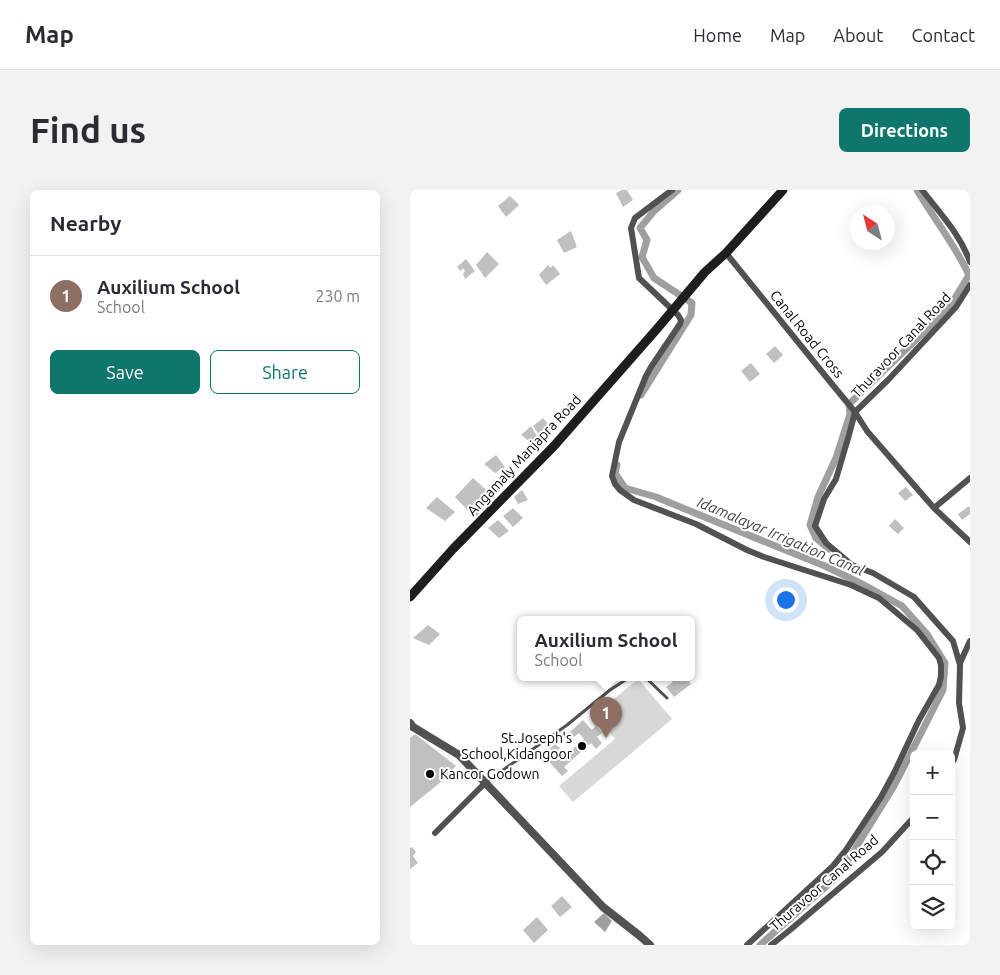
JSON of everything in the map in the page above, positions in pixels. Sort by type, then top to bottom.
[{"type":"main road","name":"Angamaly Manjapra Road","points":[[410,597],[453,549],[554,446],[705,272],[726,253],[784,190]]},
{"type":"street","points":[[672,190],[635,218],[631,228],[639,278],[674,308],[681,320],[646,376],[619,442],[612,476],[615,484],[628,497],[696,524],[747,550],[851,585],[879,598],[917,630],[939,658],[941,665],[939,685],[915,728],[894,773],[876,805],[846,850],[833,866],[747,945]]},
{"type":"street","points":[[922,190],[950,224],[967,253],[970,262]]},
{"type":"street","name":"Canal Road Cross","points":[[726,253],[855,412],[867,431],[934,508],[970,542]]},
{"type":"street","name":"Thuravoor Canal Road","points":[[955,756],[963,728],[959,702],[960,663],[953,640],[914,597],[873,573],[852,565],[826,543],[815,526],[824,500],[836,479],[855,412],[888,380],[956,307],[970,284]]},
{"type":"street","points":[[934,508],[970,478]]},
{"type":"street","points":[[960,663],[970,641]]},
{"type":"street","points":[[410,723],[413,727],[459,755],[604,907],[650,945]]},
{"type":"street","points":[[435,833],[485,783]]},
{"type":"street","name":"Thuravoor Canal Road","points":[[771,945],[882,852],[910,821]]},
{"type":"lane","points":[[485,783],[567,725],[624,681]]},
{"type":"lane","points":[[649,681],[666,698]]},
{"type":"shaded area","points":[[636,681],[640,681],[672,719],[573,802],[559,786],[615,739],[595,715]]},
{"type":"shaded area","points":[[604,913],[612,921],[605,932],[594,922]]},
{"type":"building","points":[[627,190],[633,200],[623,207],[616,193]]},
{"type":"building","points":[[510,196],[519,205],[506,217],[498,206]]},
{"type":"building","points":[[571,231],[577,247],[564,253],[557,240]]},
{"type":"building","points":[[487,252],[499,264],[485,278],[476,265]]},
{"type":"building","points":[[466,259],[475,271],[465,279],[463,268],[461,271],[457,267]]},
{"type":"building","points":[[548,265],[551,268],[553,265],[560,274],[546,285],[539,275]]},
{"type":"building","points":[[775,346],[783,355],[774,363],[766,354]]},
{"type":"building","points":[[751,363],[760,374],[750,382],[741,371]]},
{"type":"building","points":[[543,418],[552,429],[540,436],[533,426]]},
{"type":"building","points":[[531,426],[537,436],[530,442],[521,435]]},
{"type":"building","points":[[496,455],[505,467],[495,473],[484,464]]},
{"type":"building","points":[[473,478],[494,497],[475,518],[455,497]]},
{"type":"building","points":[[906,487],[913,495],[905,501],[898,493]]},
{"type":"building","points":[[522,490],[528,500],[518,504],[514,497]]},
{"type":"building","points":[[437,497],[455,512],[445,521],[426,508]]},
{"type":"building","points":[[969,506],[970,514],[962,520],[958,514]]},
{"type":"building","points":[[513,508],[523,518],[513,527],[503,516]]},
{"type":"building","points":[[895,519],[904,528],[898,534],[889,526]]},
{"type":"building","points":[[498,520],[509,531],[499,538],[488,528]]},
{"type":"building","points":[[428,625],[440,634],[429,645],[413,638]]},
{"type":"building","points":[[689,681],[691,684],[674,697],[666,687],[673,682]]},
{"type":"building","name":"St.Joseph's School,Kidangoor","points":[[583,720],[592,730],[596,726],[602,733],[597,737],[602,743],[596,749],[591,743],[564,767],[568,771],[562,776],[543,755],[555,744],[560,748],[554,753],[560,760],[584,739],[579,733],[574,737],[570,732]]},
{"type":"building","name":"Kancor Godown","points":[[415,734],[456,766],[442,781],[410,807],[410,738]]},
{"type":"building","points":[[412,847],[416,852],[413,856],[418,863],[410,869],[410,848]]},
{"type":"building","points":[[562,896],[572,907],[560,917],[551,906]]},
{"type":"building","points":[[537,917],[548,930],[534,943],[523,930]]},
{"type":"waterway","name":"Idamalayar Irrigation Canal","points":[[641,395],[691,315],[692,303],[654,278],[642,257],[647,240],[640,228],[654,211],[678,190]]},
{"type":"waterway","points":[[829,549],[816,538],[810,525],[818,497],[836,458],[850,414],[849,404],[949,308],[969,275],[917,190]]},
{"type":"waterway","name":"Idamalayar Irrigation Canal","points":[[617,465],[615,473],[625,488],[656,497],[825,566],[902,606],[927,634],[945,663],[943,690],[894,786],[839,875],[760,945]]},
{"type":"place","name":"Auxilium School","points":[[606,738]]},
{"type":"place","name":"St.Joseph's School,Kidangoor","points":[[582,746]]},
{"type":"place","name":"Kancor Godown","points":[[430,774]]}]
